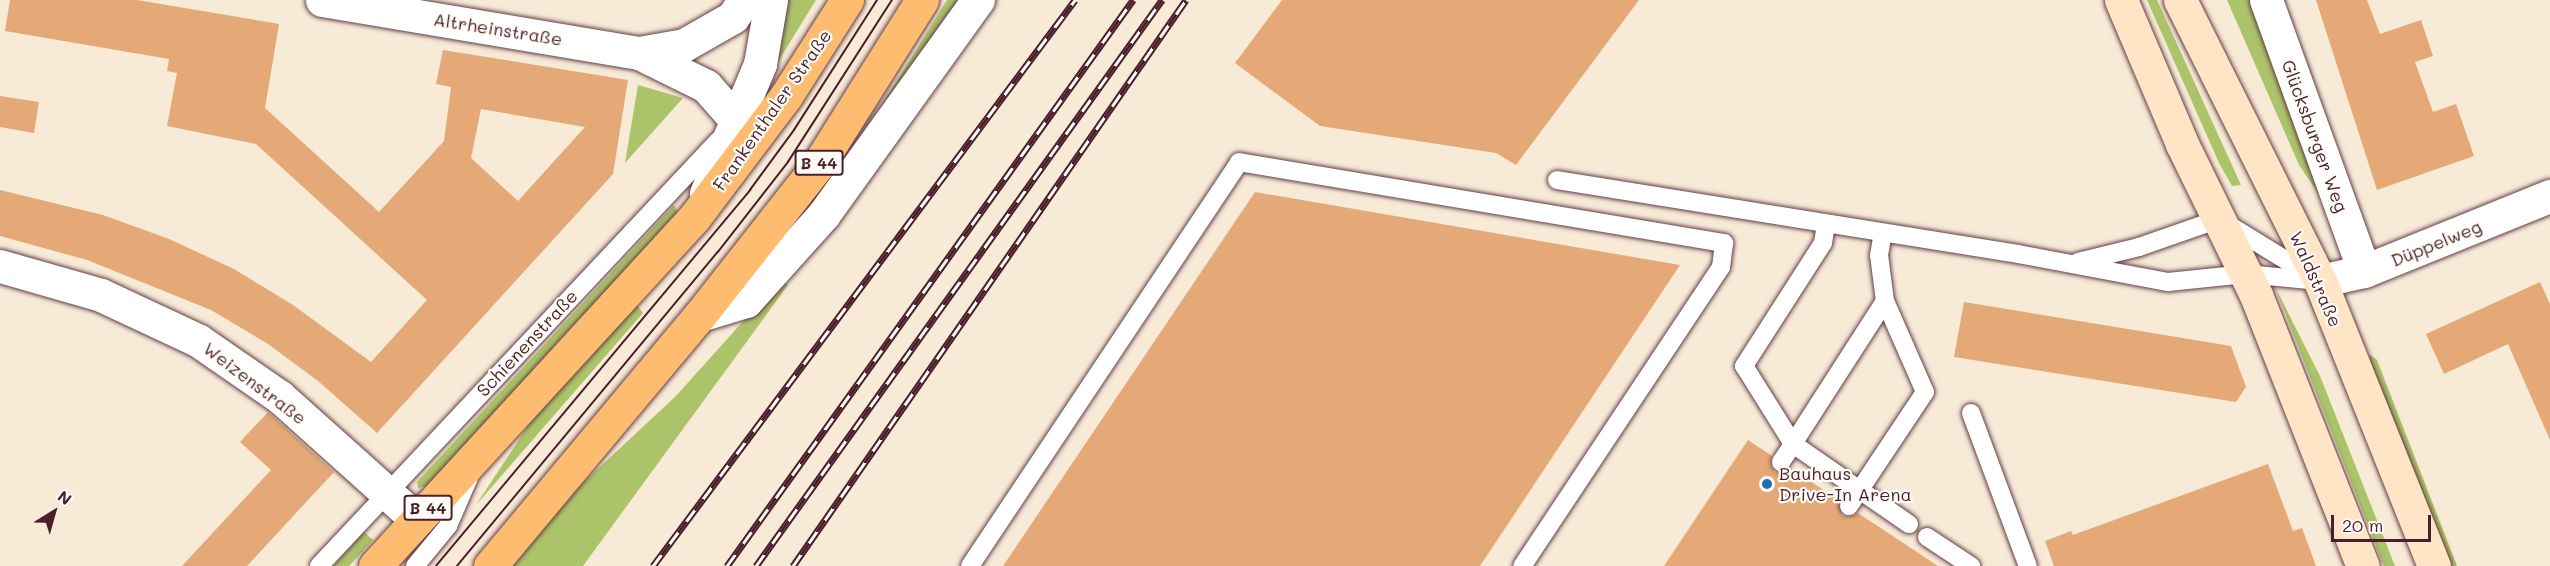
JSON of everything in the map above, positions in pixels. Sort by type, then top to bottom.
[{"type":"main road","name":"Frankenthaler Straße","points":[[694,218],[786,96],[847,0]]},
{"type":"main road","name":"B 44","points":[[490,566],[700,315],[818,165],[922,0]]},
{"type":"main road","points":[[2121,0],[2182,144],[2246,274],[2363,566]]},
{"type":"main road","name":"Waldstraße","points":[[2180,0],[2320,281],[2434,566]]},
{"type":"main road","name":"Schienenstraße","points":[[375,566],[694,218]]},
{"type":"street","name":"Altrheinstraße","points":[[322,0],[639,53],[706,86],[737,122]]},
{"type":"street","name":"Altrheinstraße","points":[[639,53],[684,45],[733,17],[744,0]]},
{"type":"street","name":"Schienenstraße","points":[[694,218],[760,64],[771,0]]},
{"type":"street","points":[[700,315],[746,301],[824,214],[978,0]]},
{"type":"street","name":"Glücksburger Weg","points":[[2265,0],[2364,271]]},
{"type":"street","name":"Düppelweg","points":[[2320,281],[2364,271],[2550,196]]},
{"type":"street","name":"Weizenstraße","points":[[0,266],[101,295],[199,341],[280,397],[417,520]]},
{"type":"lane","name":"Schienenstraße","points":[[319,566],[386,492],[737,122]]},
{"type":"lane","points":[[970,566],[1239,162],[1724,243],[1721,267],[1522,566]]},
{"type":"lane","points":[[1557,180],[2073,263],[2168,282],[2246,274],[2320,281]]},
{"type":"lane","points":[[2073,263],[2139,247],[2219,219],[2320,281]]},
{"type":"lane","points":[[1826,224],[1823,243],[1744,366],[1793,444],[1909,524]]},
{"type":"lane","points":[[1849,506],[1925,392],[1885,301],[1879,255],[1883,233]]},
{"type":"lane","points":[[1781,462],[1885,301]]},
{"type":"lane","points":[[1971,413],[2028,566]]},
{"type":"lane","points":[[415,566],[448,526],[482,449]]},
{"type":"lane","points":[[1927,537],[1971,566]]},
{"type":"green space","points":[[788,0],[816,0],[768,78]]},
{"type":"green space","points":[[947,0],[962,0],[875,116]]},
{"type":"green space","points":[[2147,0],[2157,0],[2241,185],[2232,186],[2219,163]]},
{"type":"green space","points":[[2227,0],[2250,0],[2329,209],[2299,165]]},
{"type":"green space","points":[[638,85],[683,98],[625,163]]},
{"type":"green space","points":[[674,205],[681,219],[428,486],[418,488],[417,482]]},
{"type":"green space","points":[[781,279],[788,285],[583,566],[513,566],[575,490],[676,396]]},
{"type":"green space","points":[[2275,287],[2320,376],[2395,566],[2384,566]]},
{"type":"green space","points":[[637,305],[643,313],[476,505],[530,423]]},
{"type":"green space","points":[[2371,355],[2377,360],[2457,566],[2449,566],[2367,359]]},
{"type":"green space","points":[[364,532],[373,540],[349,566],[333,566]]},
{"type":"building","points":[[10,0],[137,0],[279,24],[265,108],[379,212],[444,141],[451,87],[436,84],[443,50],[628,80],[613,174],[377,433],[318,381],[268,344],[211,310],[87,260],[0,236],[0,190],[103,215],[169,239],[234,269],[293,305],[371,362],[427,300],[256,144],[167,126],[177,73],[167,71],[169,59],[5,31]],"holes":[[[481,109],[585,127],[518,201],[471,158]]]},
{"type":"building","points":[[1282,0],[1639,0],[1516,165],[1496,153],[1320,126],[1235,63]]},
{"type":"building","points":[[2316,0],[2367,0],[2380,34],[2421,20],[2433,56],[2415,62],[2433,112],[2456,104],[2474,156],[2377,190]]},
{"type":"building","points":[[0,96],[39,102],[34,133],[0,127]]},
{"type":"building","points":[[1255,192],[1680,265],[1480,566],[1003,566]]},
{"type":"building","points":[[2540,282],[2550,304],[2550,440],[2508,344],[2444,374],[2426,334]]},
{"type":"building","points":[[1964,302],[2231,346],[2246,387],[2236,402],[1954,357]]},
{"type":"building","points":[[268,412],[334,472],[247,566],[182,566],[271,470],[240,442]]},
{"type":"building","name":"Bauhaus Drive-In Arena","points":[[1748,440],[1772,456],[1771,466],[1775,472],[1790,468],[1839,500],[1842,515],[1849,517],[1858,513],[1938,566],[1664,566]]},
{"type":"building","points":[[2268,464],[2293,531],[2302,528],[2316,566],[2054,566],[2045,541],[2071,531],[2073,535]]},
{"type":"tram line","points":[[436,566],[750,190],[794,130],[877,0]]},
{"type":"tram line","points":[[457,566],[718,252],[788,162],[892,0]]},
{"type":"railway","points":[[653,566],[1075,0]]},
{"type":"railway","points":[[727,566],[1133,0]]},
{"type":"railway","points":[[756,566],[1162,0]]},
{"type":"railway","points":[[793,566],[1186,0]]},
{"type":"place","name":"Bauhaus Drive-In Arena","points":[[1767,484]]}]
